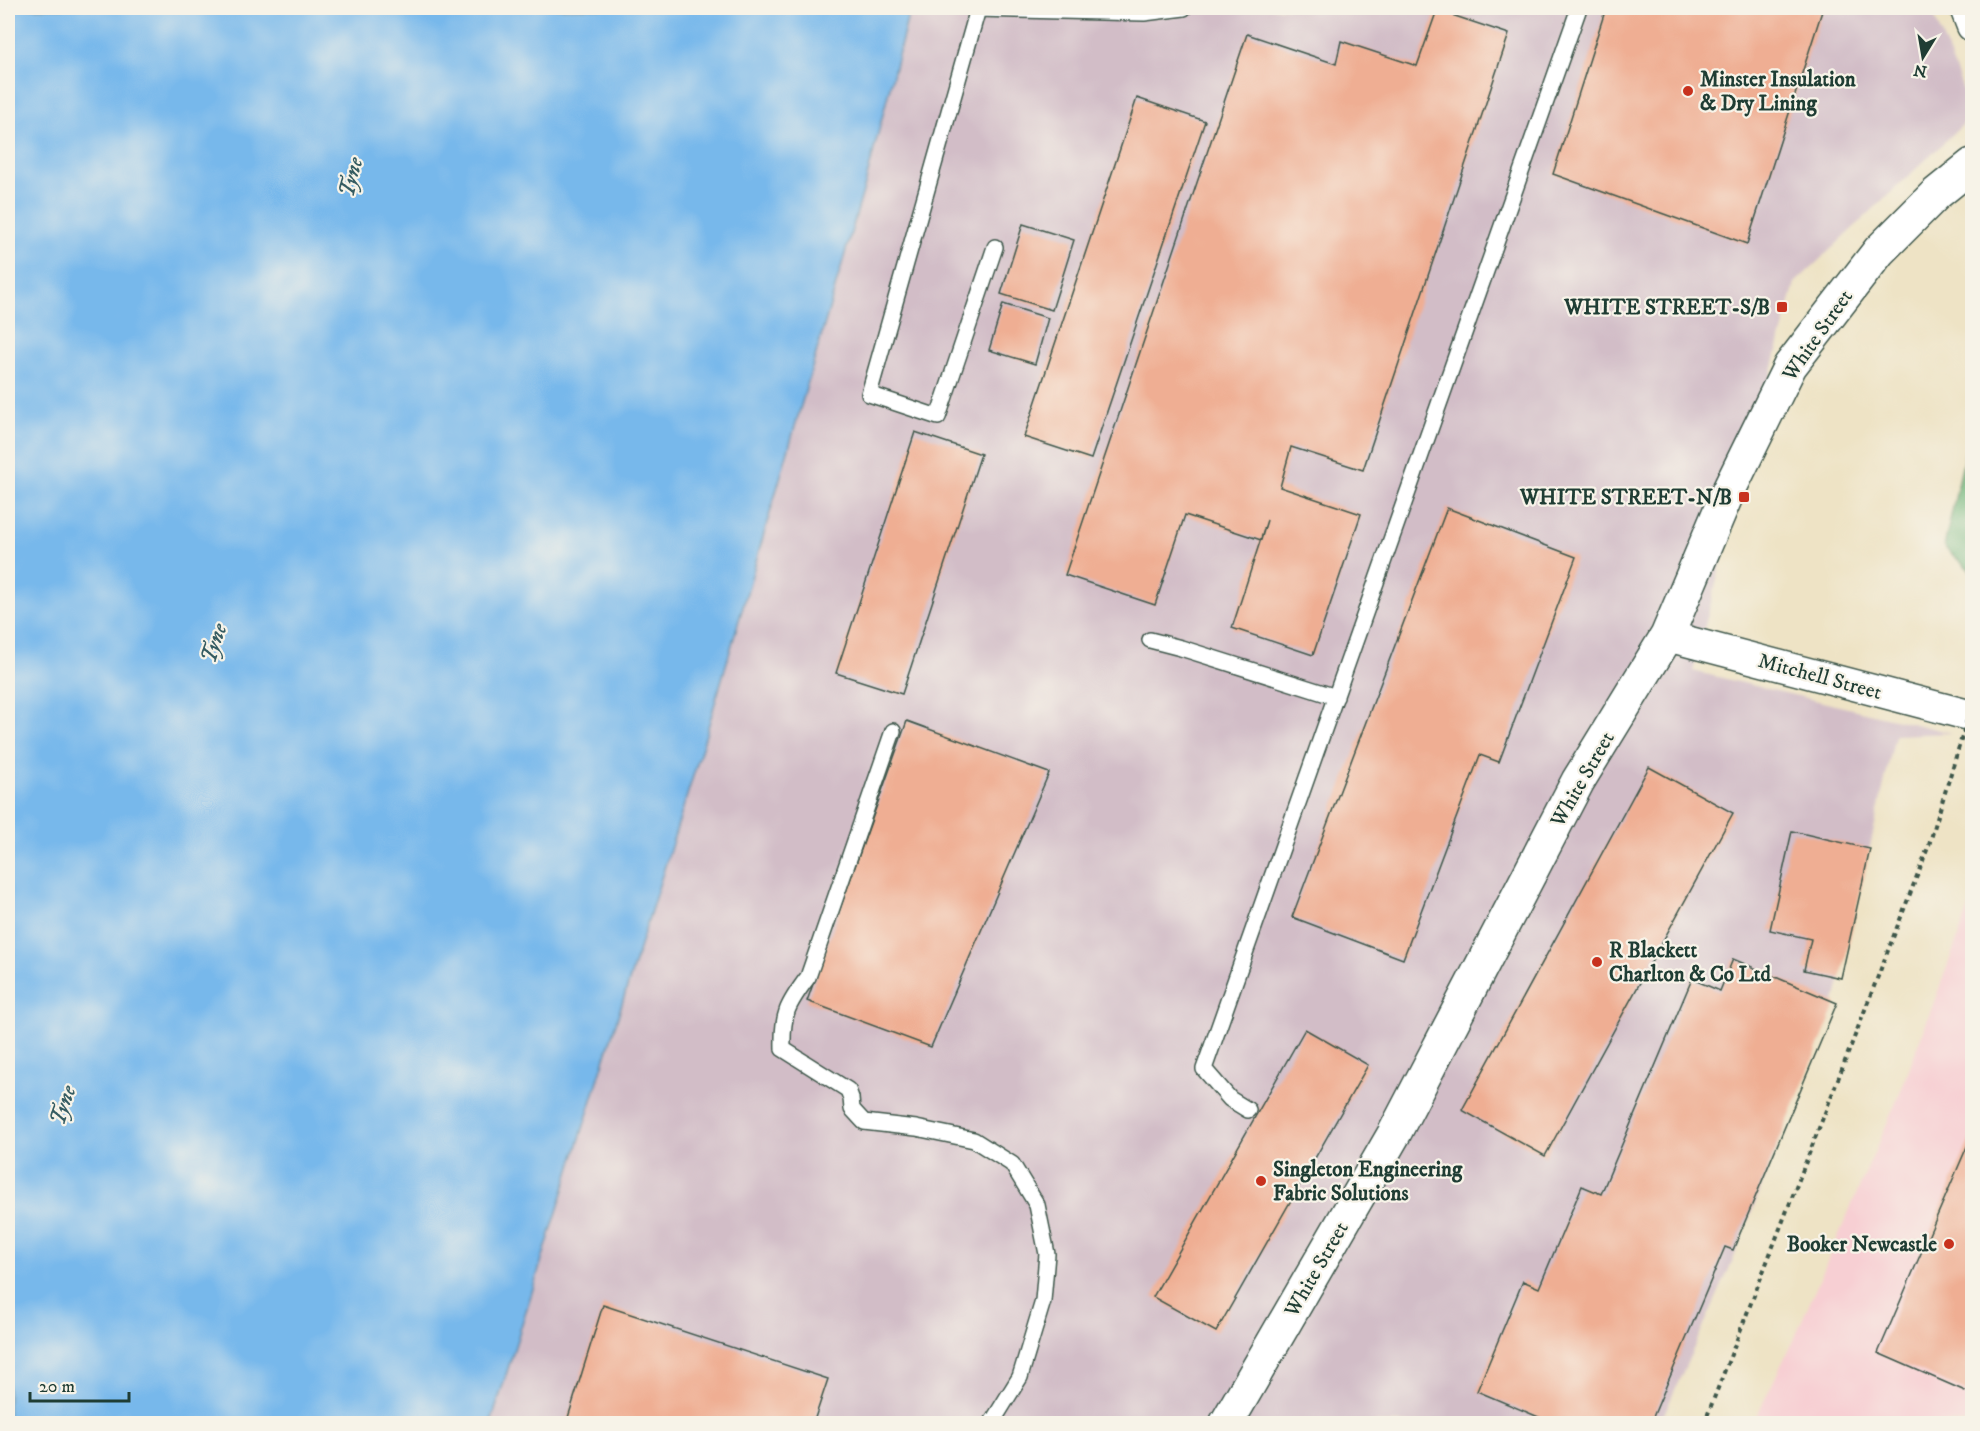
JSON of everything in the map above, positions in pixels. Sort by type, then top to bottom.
[{"type":"street","points":[[1965,8],[1972,26]]},
{"type":"street","name":"White Street","points":[[1226,1424],[1394,1134],[1578,781],[1667,636],[1727,494],[1790,366],[1879,251],[1936,194],[1972,165]]},
{"type":"street","name":"Mitchell Street","points":[[1667,636],[1972,716]]},
{"type":"lane","points":[[994,247],[938,417],[869,394],[978,9],[1144,13],[1184,8]]},
{"type":"lane","points":[[1248,1110],[1230,1099],[1204,1069],[1579,8]]},
{"type":"lane","points":[[1150,640],[1336,697]]},
{"type":"lane","points":[[893,731],[808,977],[790,1000],[782,1024],[783,1049],[848,1090],[852,1109],[864,1122],[916,1128],[974,1140],[1012,1164],[1037,1204],[1047,1254],[1043,1301],[1020,1377],[991,1424]]},
{"type":"path","points":[[1704,1424],[1929,845],[1972,704]]},
{"type":"shaded area","points":[[903,8],[1931,8],[1972,116],[1795,283],[1693,671],[1952,733],[1895,735],[1837,994],[1731,1265],[1660,1423],[491,1424],[761,546]]},
{"type":"shaded area","points":[[1972,900],[1972,1423],[1753,1424],[1796,1334],[1900,1093]]},
{"type":"green space","points":[[1972,423],[1972,572],[1944,547]]},
{"type":"water","name":"Tyne","points":[[8,8],[910,8],[866,181],[704,741],[491,1423],[8,1423]]},
{"type":"building","name":"Minster Insulation & Dry Lining","points":[[1606,8],[1823,8],[1747,244],[1553,174]]},
{"type":"building","points":[[1437,10],[1509,34],[1363,470],[1291,447],[1280,487],[1361,514],[1313,655],[1232,628],[1261,540],[1185,515],[1155,605],[1065,575],[1247,34],[1336,64],[1341,41],[1417,66]]},
{"type":"building","points":[[1137,98],[1205,121],[1091,459],[1024,437]]},
{"type":"building","points":[[1023,224],[1074,240],[1052,310],[1001,294]]},
{"type":"building","points":[[1003,304],[1048,318],[1035,364],[989,350]]},
{"type":"building","points":[[915,432],[981,454],[902,694],[836,673]]},
{"type":"building","points":[[1447,508],[1576,557],[1499,762],[1480,755],[1403,959],[1292,917]]},
{"type":"building","points":[[907,721],[1049,773],[931,1047],[807,1001]]},
{"type":"building","name":"R Blackett Charlton & Co Ltd","points":[[1649,767],[1733,813],[1545,1156],[1462,1110]]},
{"type":"building","points":[[1792,831],[1870,849],[1841,978],[1804,970],[1811,939],[1770,930]]},
{"type":"building","points":[[1733,959],[1837,1003],[1733,1250],[1725,1247],[1650,1424],[1555,1424],[1477,1391],[1523,1281],[1539,1288],[1582,1186],[1601,1194],[1692,979],[1720,991]]},
{"type":"building","name":"Singleton Engineering Fabric Solutions","points":[[1305,1029],[1368,1065],[1216,1332],[1153,1297]]},
{"type":"building","name":"Booker Newcastle","points":[[1972,1135],[1972,1394],[1878,1353]]},
{"type":"building","points":[[603,1305],[828,1379],[813,1424],[566,1424]]},
{"type":"place","name":"Minster Insulation & Dry Lining","points":[[1688,91]]},
{"type":"place","name":"WHITE STREET-S/B","points":[[1782,307]]},
{"type":"place","name":"WHITE STREET-N/B","points":[[1744,497]]},
{"type":"place","name":"R Blackett Charlton & Co Ltd","points":[[1597,962]]},
{"type":"place","name":"Singleton Engineering Fabric Solutions","points":[[1261,1181]]},
{"type":"place","name":"Booker Newcastle","points":[[1949,1244]]}]
